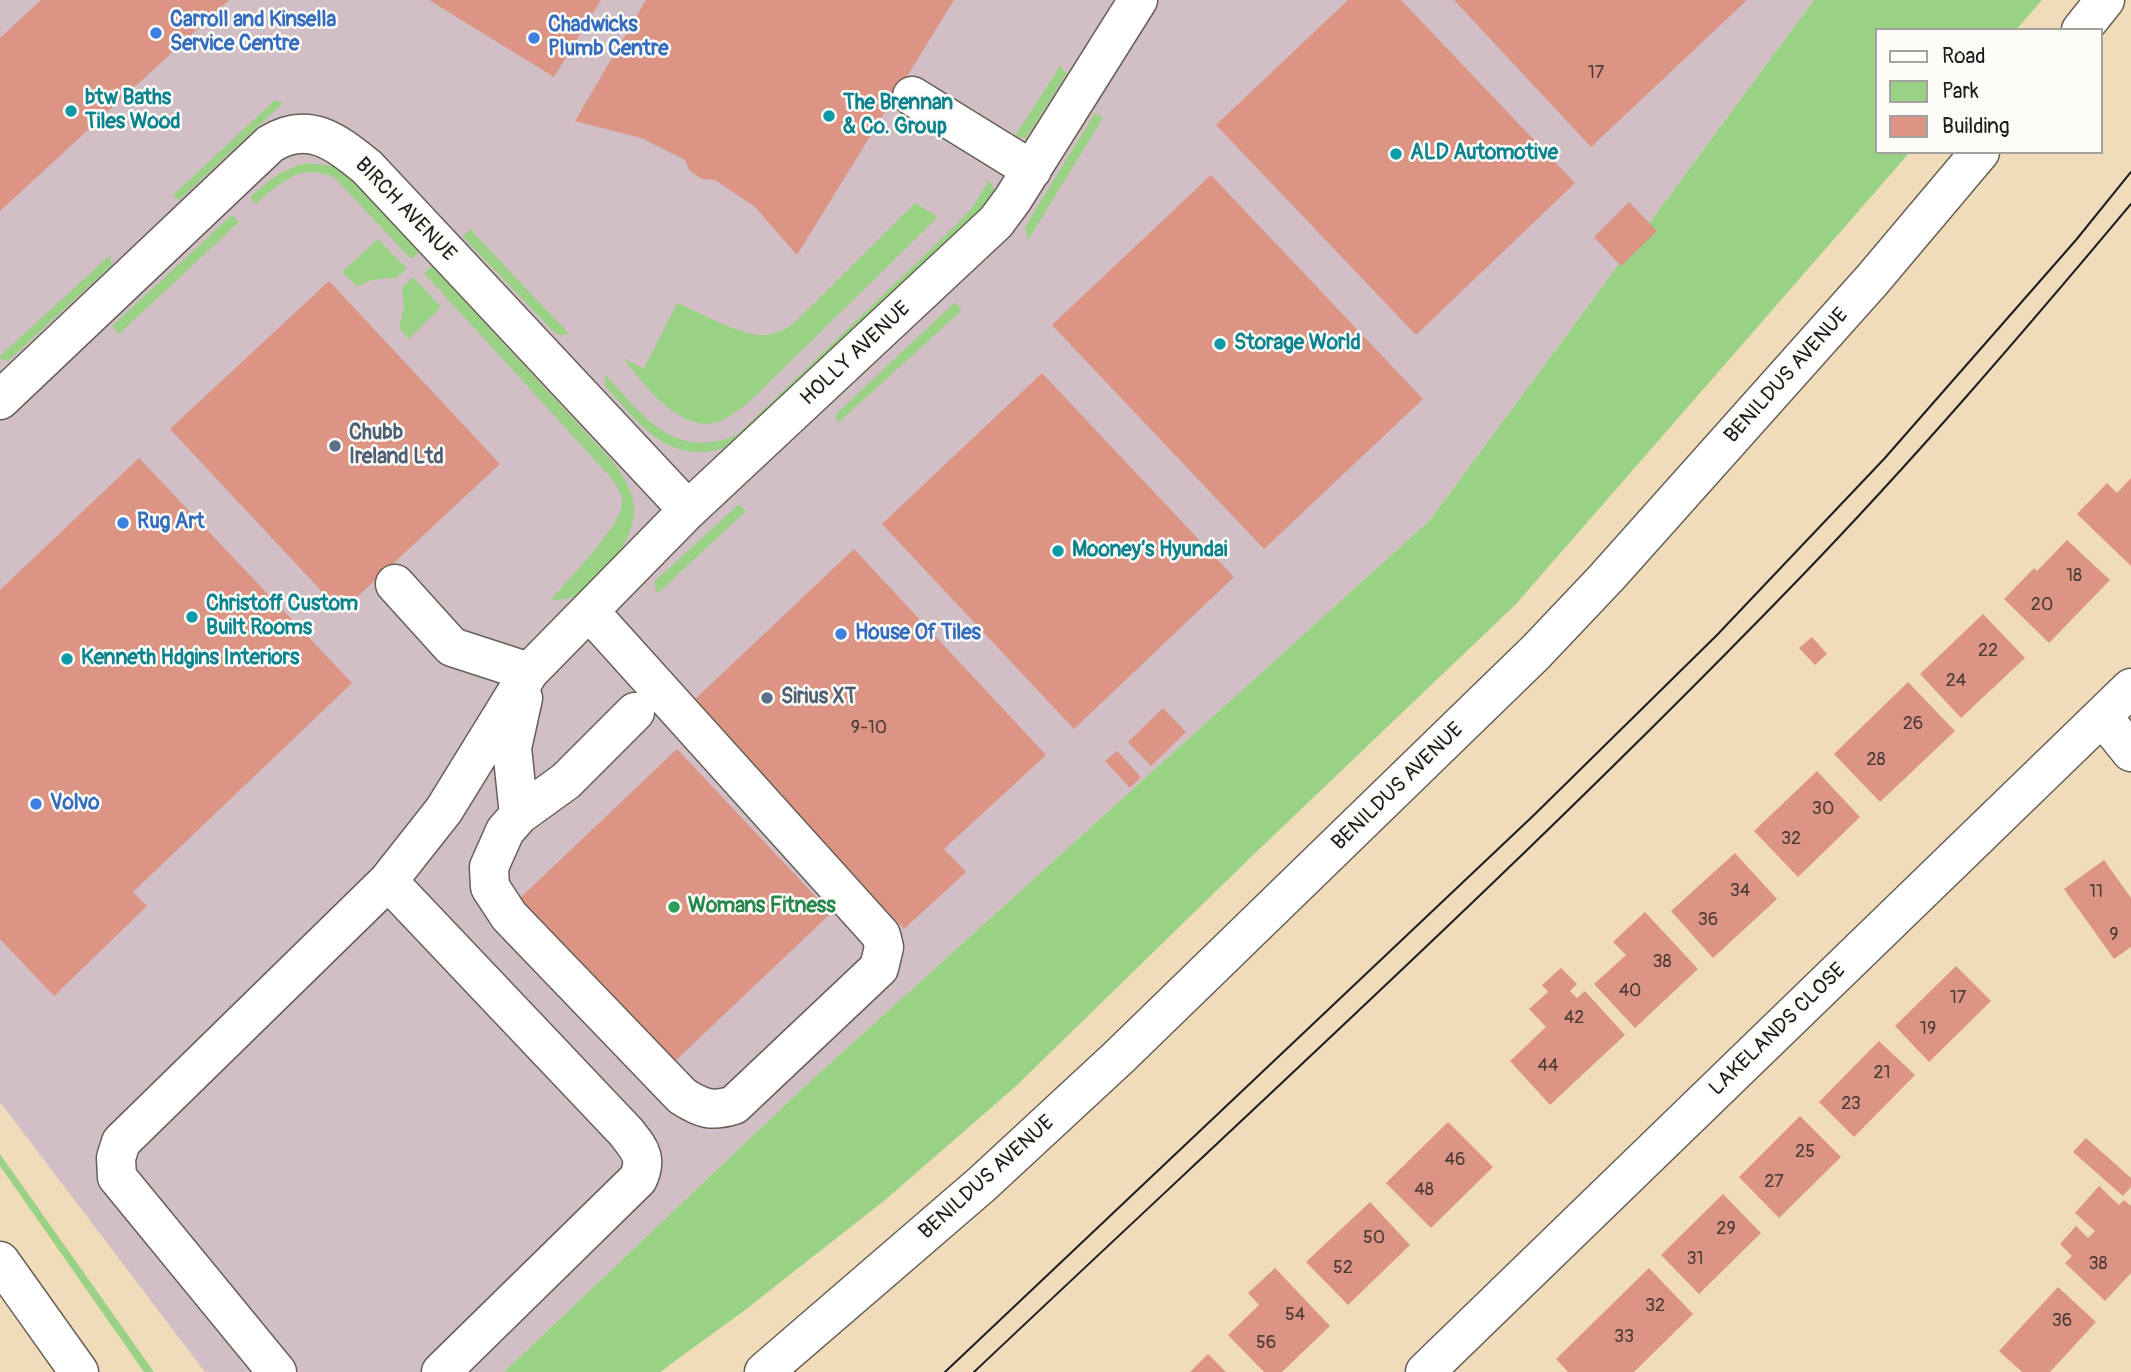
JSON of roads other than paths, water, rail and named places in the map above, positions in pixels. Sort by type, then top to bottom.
[{"type":"street","name":"HOLLY AVENUE","points":[[277,1372],[117,1177],[116,1158],[121,1142],[388,881],[444,810],[529,672],[688,510],[979,240],[1013,199],[1138,0]]},
{"type":"street","points":[[2083,28],[2105,0]]},
{"type":"street","points":[[912,96],[1032,170]]},
{"type":"street","name":"BIRCH AVENUE","points":[[0,400],[270,144],[293,133],[315,135],[331,140],[367,167],[688,510]]},
{"type":"street","name":"BENILDUS AVENUE","points":[[764,1372],[982,1184],[1118,1058],[1536,652],[1607,577],[1864,290],[1978,154]]},
{"type":"street","points":[[395,583],[452,647],[529,672],[512,748],[519,815]]},
{"type":"street","points":[[589,611],[881,935],[884,947],[879,968],[734,1105],[720,1110],[700,1108],[682,1096],[509,916],[490,887],[489,867],[505,831],[519,815],[566,781],[635,712]]},
{"type":"street","name":"LAKELANDS CLOSE","points":[[1425,1372],[2131,688]]},
{"type":"street","points":[[2102,716],[2131,752]]},
{"type":"street","points":[[388,881],[626,1132],[641,1152],[643,1168],[638,1179],[441,1372]]},
{"type":"street","points":[[0,1261],[79,1372]]},
{"type":"tram line","points":[[945,1372],[1534,815],[1717,635],[1884,459],[2076,240],[2131,172]]},
{"type":"tram line","points":[[974,1372],[1493,883],[1696,684],[1840,536],[1925,443],[2131,204]]},
{"type":"place","name":"Carroll and Kinsella Service Centre","points":[[156,33]]},
{"type":"place","name":"Chadwicks Plumb Centre","points":[[534,38]]},
{"type":"place","name":"btw Baths Tiles Wood","points":[[71,111]]},
{"type":"place","name":"The Brennan & Co. Group","points":[[829,116]]},
{"type":"place","name":"ALD Automotive","points":[[1396,154]]},
{"type":"place","name":"Storage World","points":[[1220,344]]},
{"type":"place","name":"Chubb Ireland Ltd","points":[[335,446]]},
{"type":"place","name":"Rug Art","points":[[123,523]]},
{"type":"place","name":"Mooney’s Hyundai","points":[[1058,551]]},
{"type":"place","name":"Christoff Custom Built Rooms","points":[[192,617]]},
{"type":"place","name":"House Of Tiles","points":[[841,634]]},
{"type":"place","name":"Kenneth Hdgins Interiors","points":[[67,659]]},
{"type":"place","name":"Sirius XT","points":[[767,698]]},
{"type":"place","name":"Volvo","points":[[36,804]]},
{"type":"place","name":"Womans Fitness","points":[[674,907]]}]
